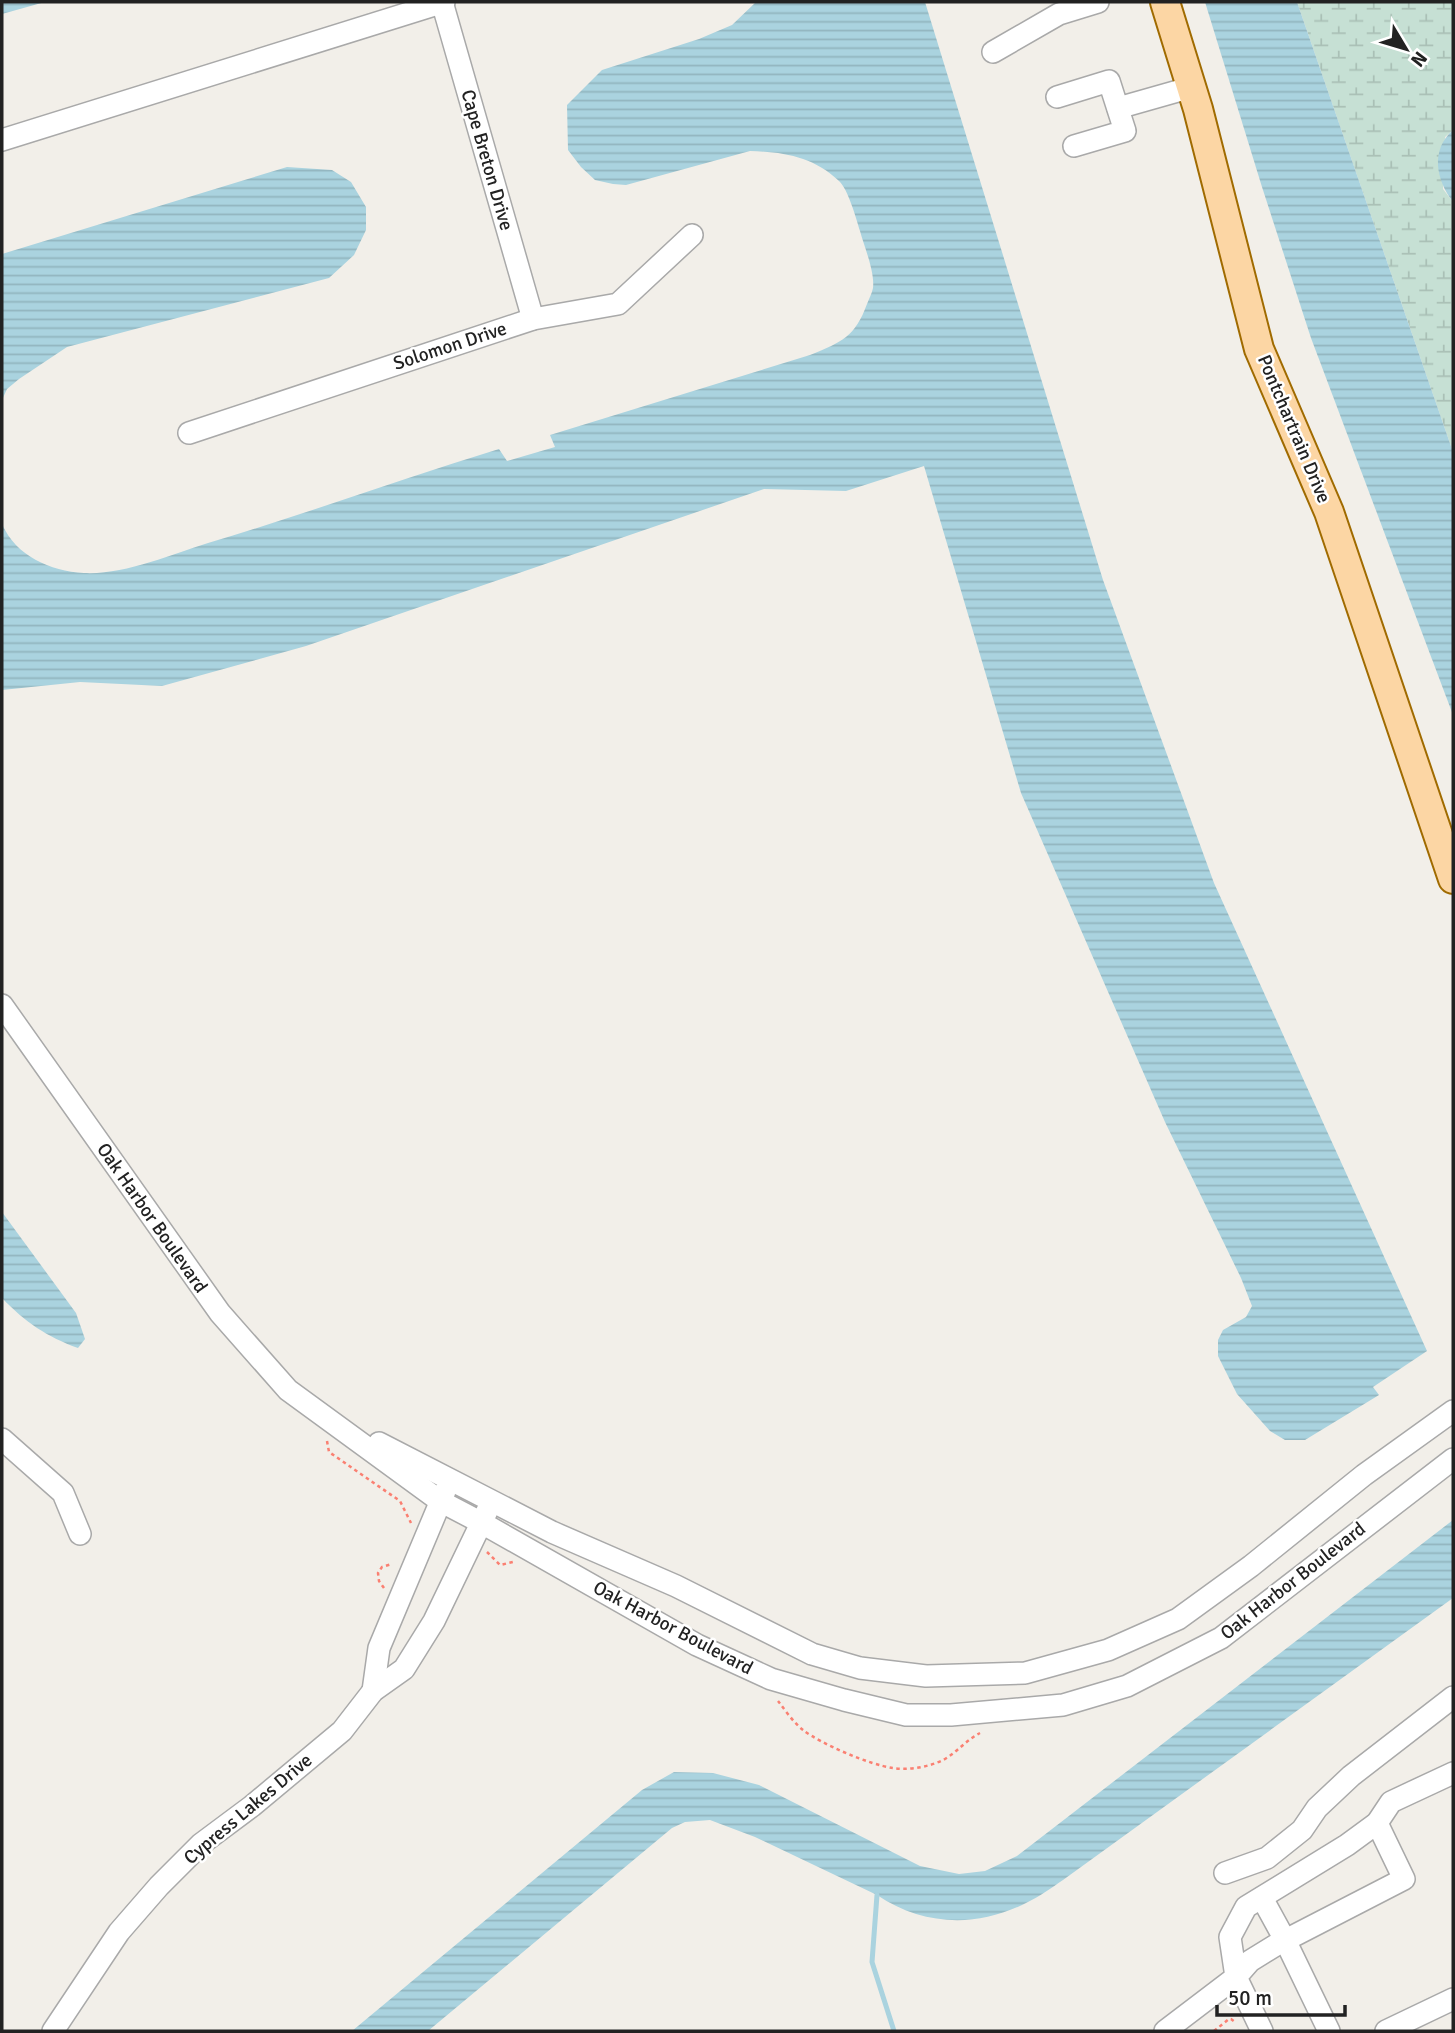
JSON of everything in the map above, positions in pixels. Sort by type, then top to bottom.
[{"type":"main road","name":"Pontchartrain Drive","points":[[1165,2],[1192,87],[1259,349],[1329,512],[1419,782],[1449,859],[1453,879]]},
{"type":"street","points":[[2,140],[442,2]]},
{"type":"street","name":"Cape Breton Drive","points":[[442,2],[533,319]]},
{"type":"street","points":[[993,52],[1059,14],[1098,2]]},
{"type":"street","points":[[1057,97],[1109,81],[1125,131],[1074,146]]},
{"type":"street","points":[[1118,108],[1192,87]]},
{"type":"street","name":"Solomon Drive","points":[[189,433],[533,319],[618,304],[692,235]]},
{"type":"street","name":"Oak Harbor Boulevard","points":[[2,1005],[220,1312],[288,1390],[440,1501],[697,1645],[771,1679],[906,1715],[951,1715],[1063,1705],[1127,1686],[1221,1638],[1453,1459]]},
{"type":"street","name":"Oak Harbor Boulevard","points":[[322,1414],[552,1532],[676,1586],[812,1654],[860,1668],[926,1676],[1025,1673],[1108,1650],[1178,1619],[1251,1566],[1364,1475],[1453,1411]]},
{"type":"street","points":[[2,1439],[63,1493],[80,1534]]},
{"type":"street","name":"Cypress Lakes Drive","points":[[373,1691],[379,1648],[450,1480]]},
{"type":"street","name":"Cypress Lakes Drive","points":[[53,2031],[120,1932],[159,1886],[201,1844],[252,1806],[342,1731],[373,1691],[404,1669],[434,1620],[492,1501]]},
{"type":"street","points":[[1225,1872],[1267,1858],[1302,1830],[1317,1808],[1351,1776],[1453,1697]]},
{"type":"street","points":[[1262,2031],[1236,1977],[1230,1937],[1246,1907],[1347,1845],[1377,1823],[1391,1802],[1453,1773]]},
{"type":"street","points":[[1165,2031],[1236,1977],[1250,1961],[1404,1879],[1377,1823]]},
{"type":"street","points":[[1262,1898],[1329,2031]]},
{"type":"street","points":[[1386,2031],[1453,1999]]},
{"type":"path","points":[[487,1552],[500,1565],[516,1561]]},
{"type":"path","points":[[773,1696],[800,1728],[813,1737],[858,1757],[892,1768],[919,1768],[938,1763],[982,1732]]},
{"type":"path","points":[[1214,2031],[1229,2019],[1233,2019],[1237,2025]]},
{"type":"green space","points":[[1297,2],[1453,2],[1453,130],[1445,137],[1443,189],[1453,202],[1453,452]]},
{"type":"water","points":[[2,2],[45,2],[2,14]]},
{"type":"water","points":[[756,2],[925,2],[1103,580],[1214,883],[1427,1351],[1373,1387],[1379,1395],[1305,1440],[1285,1440],[1270,1431],[1237,1394],[1218,1356],[1218,1340],[1223,1330],[1246,1317],[1252,1306],[1165,1122],[1021,793],[924,466],[846,491],[764,489],[306,646],[162,686],[80,682],[2,690],[2,524],[16,545],[47,565],[84,573],[131,568],[499,449],[507,461],[555,447],[550,435],[810,355],[846,337],[858,324],[872,292],[872,274],[849,197],[839,181],[819,166],[798,157],[750,151],[626,185],[595,180],[568,150],[567,105],[602,70],[699,39],[732,25]]},
{"type":"water","points":[[1205,2],[1297,2],[1453,452],[1453,715],[1311,338]]},
{"type":"water","points":[[1453,130],[1453,202],[1439,175],[1438,156]]},
{"type":"water","points":[[287,167],[332,170],[351,182],[366,207],[366,230],[354,255],[329,278],[67,347],[19,379],[7,389],[2,400],[2,254]]},
{"type":"water","points":[[2,1212],[76,1313],[85,1339],[78,1348],[37,1328],[2,1298]]},
{"type":"water","points":[[1453,1520],[1453,1598],[1063,1880],[1026,1903],[989,1917],[969,1920],[931,1918],[895,1905],[755,1837],[710,1820],[685,1822],[672,1828],[428,2031],[352,2031],[642,1790],[674,1772],[713,1773],[759,1785],[920,1866],[959,1874],[985,1871],[1017,1856]]},
{"type":"waterway","points":[[877,1895],[872,1962],[894,2031]]}]
